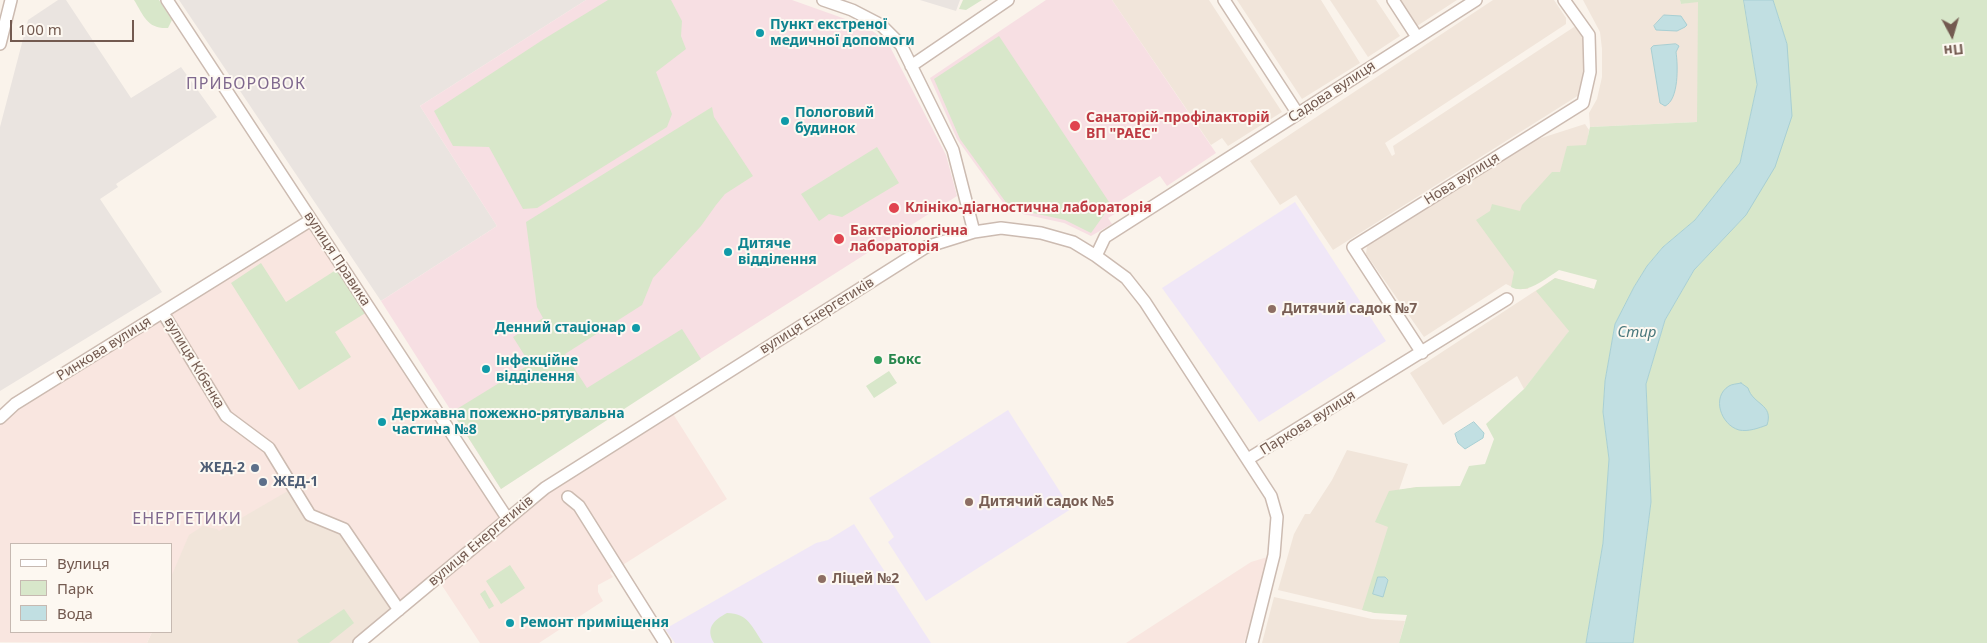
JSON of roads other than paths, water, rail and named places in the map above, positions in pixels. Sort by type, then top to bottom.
[{"type":"street","points":[[0,44],[11,0]]},
{"type":"street","name":"вулиця Правика","points":[[167,0],[507,518]]},
{"type":"street","points":[[823,0],[852,10],[881,25],[901,45],[952,150],[974,232]]},
{"type":"street","points":[[911,66],[1008,0]]},
{"type":"street","points":[[1224,0],[1298,114]]},
{"type":"street","points":[[1393,0],[1417,37]]},
{"type":"street","name":"Садова вулиця","points":[[1096,256],[1105,237],[1476,0]]},
{"type":"street","name":"Нова вулиця","points":[[1422,353],[1353,247],[1583,103],[1590,72],[1589,35],[1564,0]]},
{"type":"street","name":"Ринкова вулиця","points":[[0,418],[15,404],[311,220]]},
{"type":"street","name":"вулиця Енергетиків","points":[[359,643],[507,518],[551,484],[926,247],[974,232],[1001,228],[1041,233],[1072,242],[1096,256],[1126,278],[1146,302],[1248,459]]},
{"type":"street","name":"Паркова вулиця","points":[[1252,643],[1274,554],[1277,517],[1271,496],[1248,459],[1507,299]]},
{"type":"street","name":"вулиця Кібенка","points":[[164,313],[226,416],[269,448],[310,515],[344,529],[399,610]]},
{"type":"street","points":[[658,643],[574,510],[568,497],[583,512],[665,643]]},
{"type":"water","name":"Стир","points":[[1744,0],[1773,0],[1787,44],[1792,116],[1775,167],[1746,215],[1694,270],[1665,320],[1646,384],[1651,502],[1633,643],[1586,643],[1603,543],[1609,459],[1603,412],[1605,381],[1615,324],[1647,266],[1663,247],[1695,220],[1740,163],[1757,85]]},
{"type":"water","points":[[1664,15],[1681,16],[1687,25],[1677,31],[1656,30],[1654,26]]},
{"type":"water","points":[[1676,44],[1679,46],[1676,52],[1677,73],[1675,90],[1670,102],[1665,106],[1660,103],[1651,48],[1653,46]]},
{"type":"water","points":[[1741,383],[1748,388],[1754,398],[1768,413],[1767,425],[1750,430],[1739,430],[1727,423],[1723,417],[1720,410],[1720,397],[1730,385]]},
{"type":"water","points":[[1474,422],[1484,433],[1483,438],[1465,449],[1458,443],[1455,434]]},
{"type":"water","points":[[1378,577],[1385,577],[1388,580],[1383,597],[1373,594]]},
{"type":"place","name":"Пункт екстреної медичної допомоги","points":[[760,33]]},
{"type":"place","name":"Пологовий будинок","points":[[785,121]]},
{"type":"place","name":"Санаторій-профілакторій ВП \"РАЕС\"","points":[[1075,126]]},
{"type":"place","name":"Клініко-діагностична лабораторія","points":[[894,208]]},
{"type":"place","name":"Бактеріологічна лабораторія","points":[[839,239]]},
{"type":"place","name":"Дитяче відділення","points":[[728,252]]},
{"type":"place","name":"Дитячий садок №7","points":[[1272,309]]},
{"type":"place","name":"Денний стаціонар","points":[[636,328]]},
{"type":"place","name":"Бокс","points":[[878,360]]},
{"type":"place","name":"Інфекційне відділення","points":[[486,369]]},
{"type":"place","name":"Державна пожежно-рятувальна частина №8","points":[[382,422]]},
{"type":"place","name":"ЖЕД-2","points":[[255,468]]},
{"type":"place","name":"ЖЕД-1","points":[[263,482]]},
{"type":"place","name":"Дитячий садок №5","points":[[969,502]]},
{"type":"place","name":"Ліцей №2","points":[[822,579]]},
{"type":"place","name":"Ремонт приміщення","points":[[510,623]]},
{"type":"district","name":"ПРИБОРОВОК","points":[[246,84]]},
{"type":"district","name":"ЕНЕРГЕТИКИ","points":[[187,519]]}]
